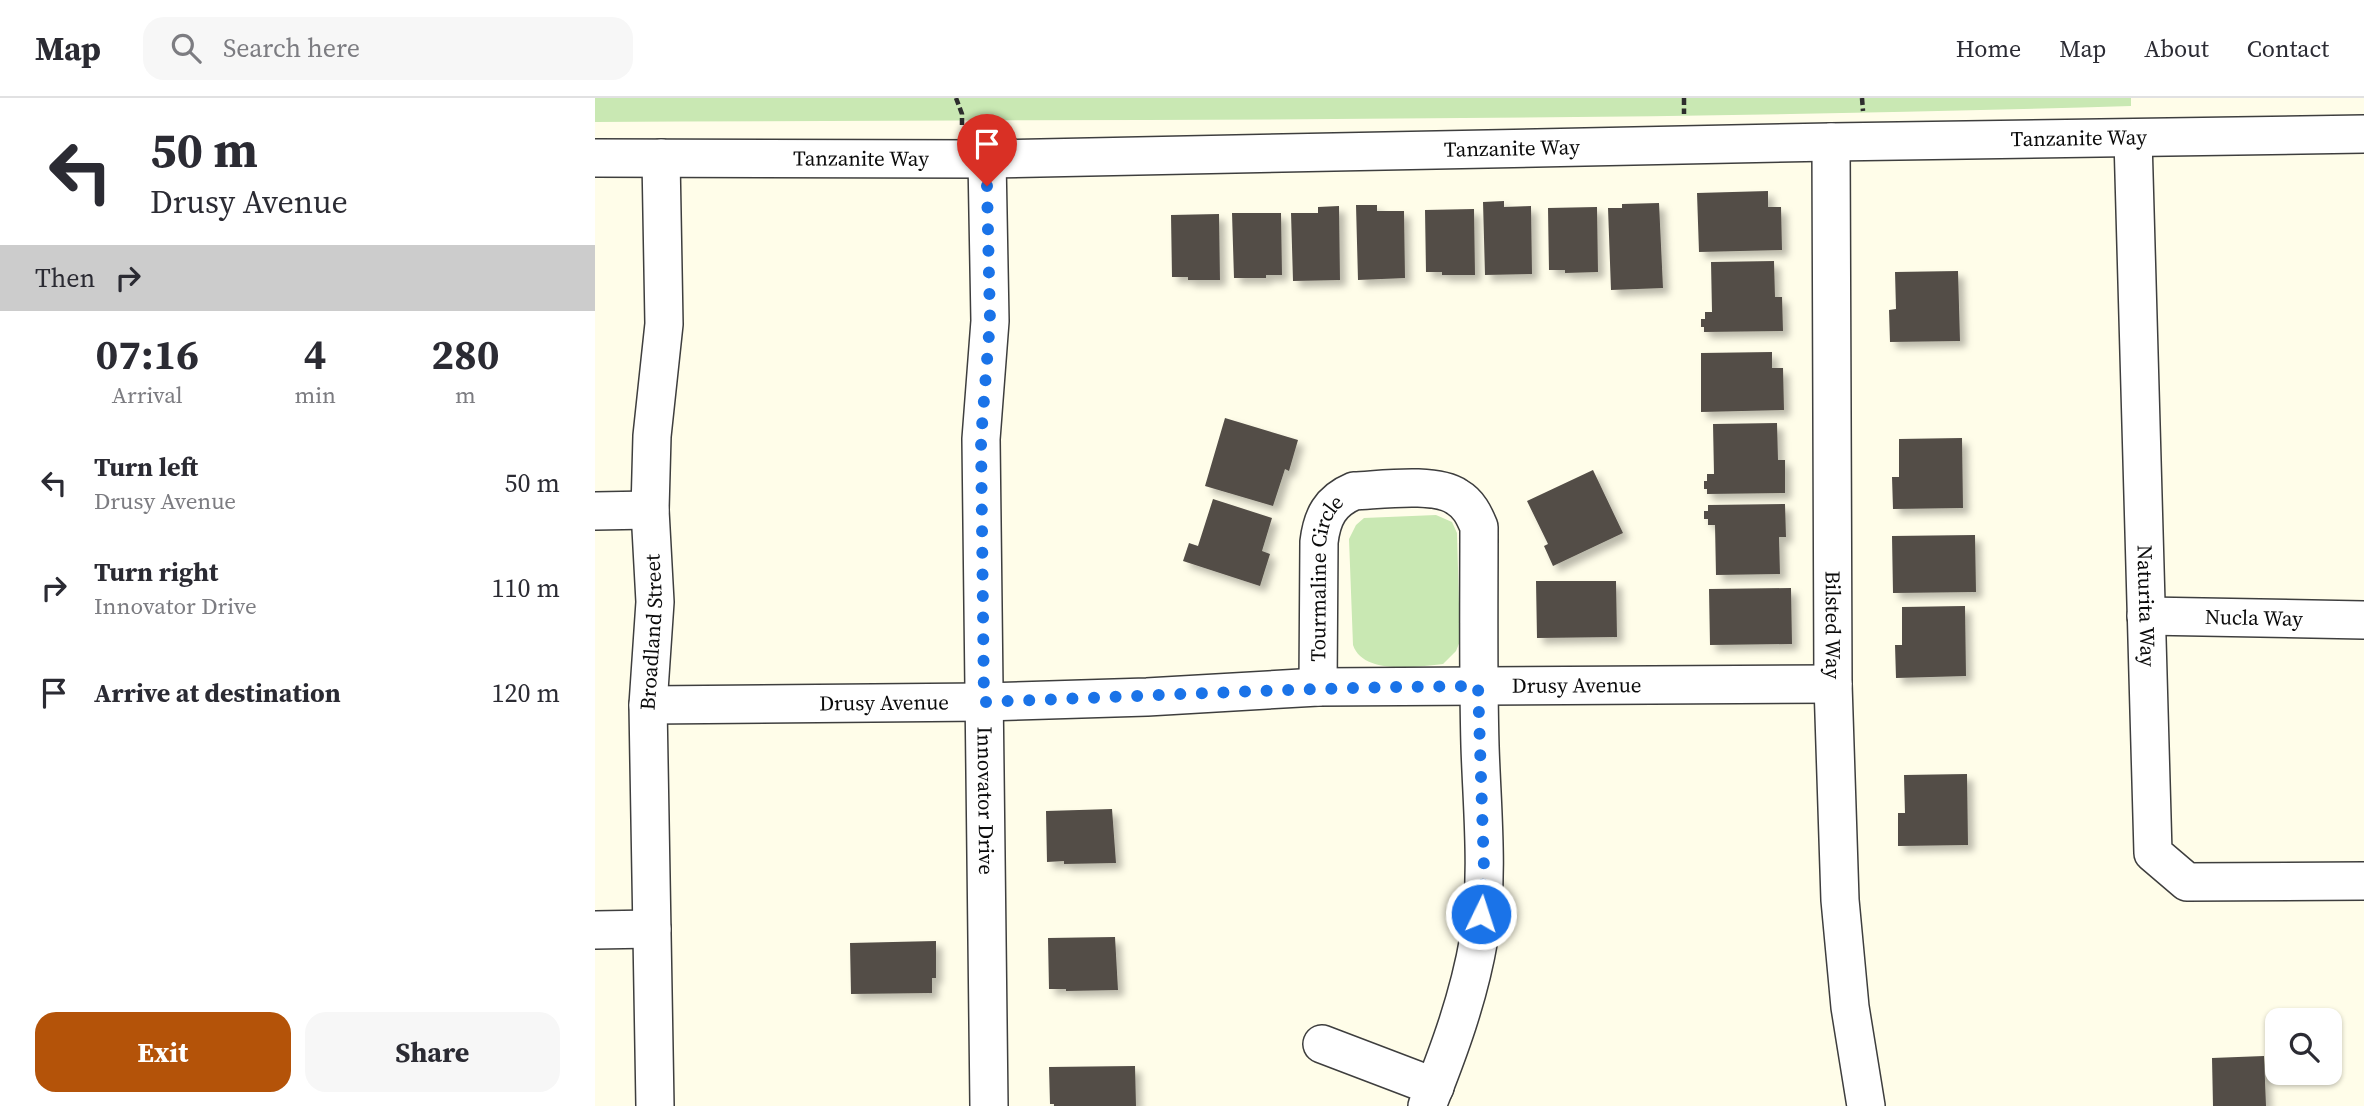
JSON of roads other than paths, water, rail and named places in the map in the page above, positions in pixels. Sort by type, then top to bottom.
[{"type":"street","name":"Tanzanite Way","points":[[595,159],[987,159],[2364,134]]},
{"type":"street","name":"Naturita Way","points":[[2133,139],[2154,853],[2187,882],[2364,881]]},
{"type":"street","name":"Bilsted Way","points":[[1831,142],[1833,684],[1840,900],[1850,1007],[1867,1106]]},
{"type":"street","name":"Broadland Street","points":[[655,1106],[648,705],[655,602],[650,510],[652,436],[664,324],[661,158]]},
{"type":"street","name":"Innovator Drive","points":[[987,159],[990,321],[981,439],[989,1106]]},
{"type":"street","name":"Tourmaline Circle","points":[[1318,687],[1319,542],[1321,522],[1331,505],[1354,491],[1436,489],[1456,495],[1471,509],[1479,527],[1478,686],[1484,869],[1479,936],[1466,1002],[1431,1096]]},
{"type":"street","points":[[595,511],[650,510]]},
{"type":"street","name":"Nucla Way","points":[[2146,616],[2364,620]]},
{"type":"street","name":"Drusy Avenue","points":[[648,705],[984,702],[1147,697],[1318,687],[1833,684]]},
{"type":"street","points":[[595,930],[652,929]]},
{"type":"street","points":[[1322,1044],[1431,1096]]}]
